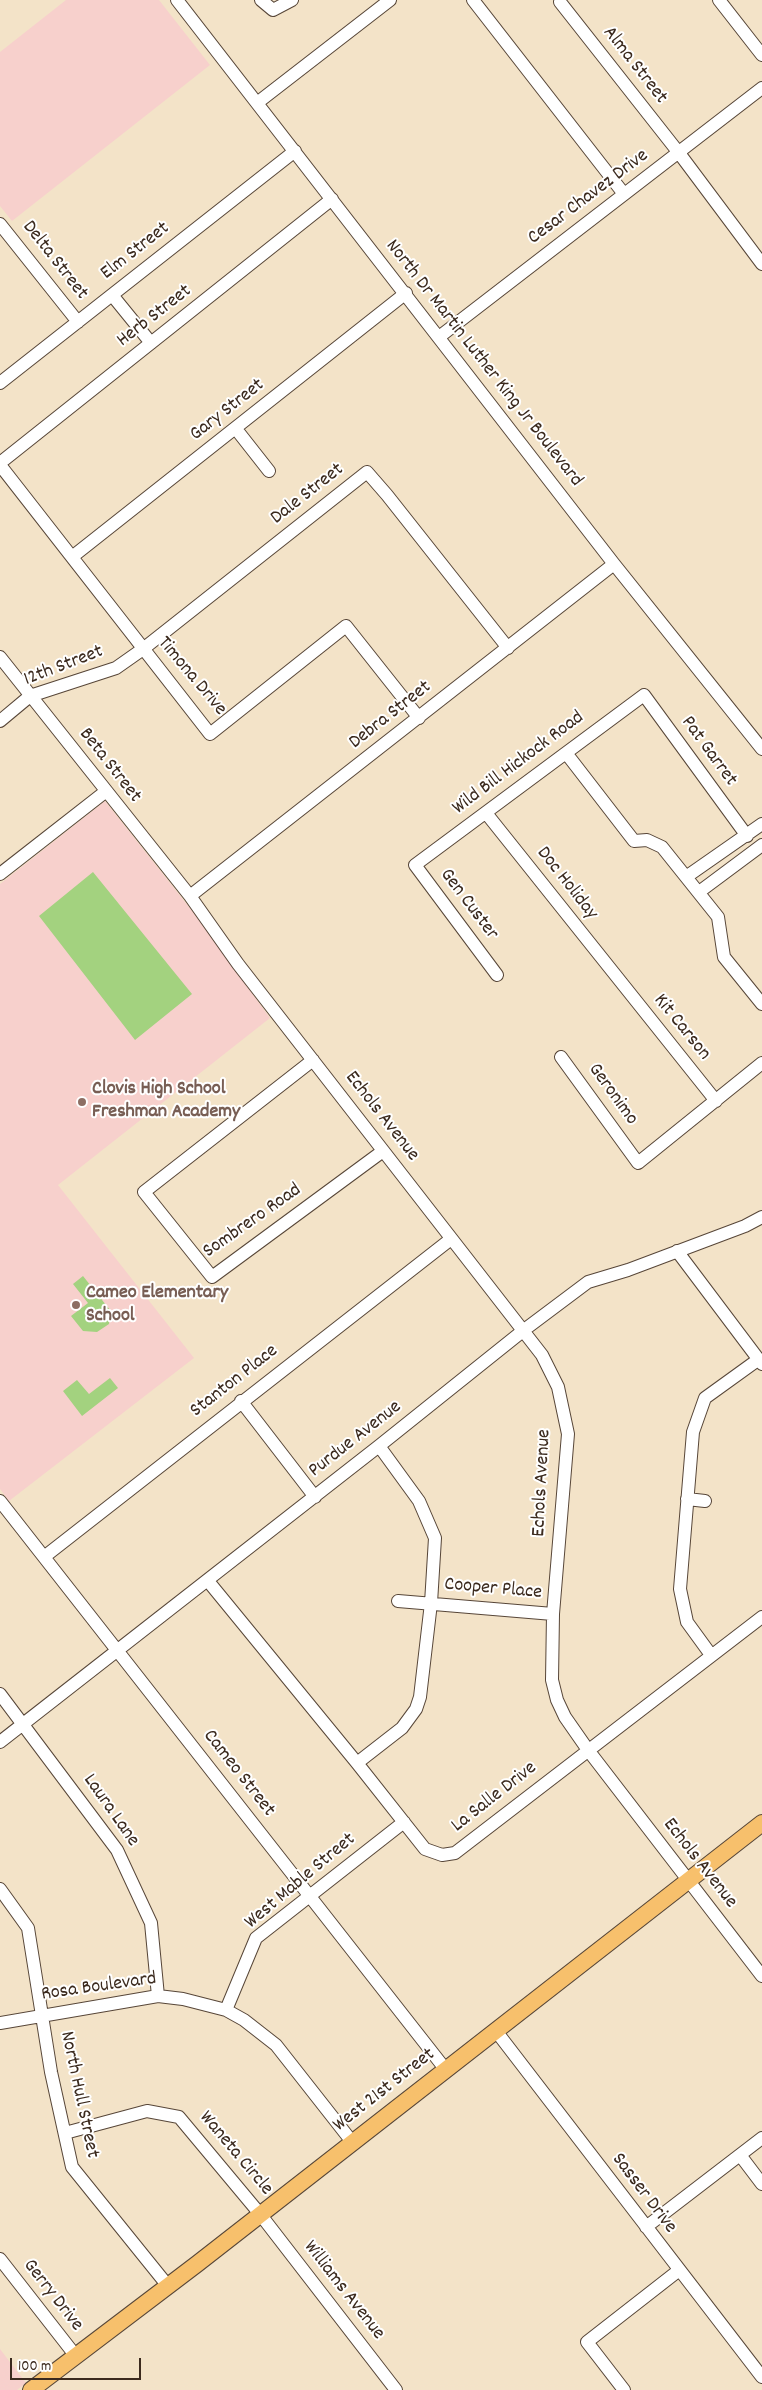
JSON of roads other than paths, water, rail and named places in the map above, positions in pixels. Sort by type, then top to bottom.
[{"type":"main road","name":"West 21st Street","points":[[31,2390],[353,2143],[762,1823]]},
{"type":"street","name":"North Dr Martin Luther King Jr Boulevard","points":[[177,0],[406,292],[614,564],[762,749]]},
{"type":"street","points":[[261,0],[273,10],[292,0]]},
{"type":"street","points":[[473,0],[624,194]]},
{"type":"street","points":[[719,0],[762,55]]},
{"type":"street","points":[[258,103],[385,2]]},
{"type":"street","name":"Alma Street","points":[[560,2],[679,153],[762,264]]},
{"type":"street","name":"Cesar Chavez Drive","points":[[439,337],[762,88]]},
{"type":"street","name":"Elm Street","points":[[0,383],[295,151]]},
{"type":"street","name":"Herb Street","points":[[0,464],[332,199]]},
{"type":"street","name":"Delta Street","points":[[0,224],[78,322]]},
{"type":"street","name":"Gary Street","points":[[72,557],[236,429],[406,292]]},
{"type":"street","points":[[112,295],[151,344]]},
{"type":"street","points":[[236,429],[269,471]]},
{"type":"street","name":"Timona Drive","points":[[0,464],[210,734],[346,626],[419,718]]},
{"type":"street","name":"Dale Street","points":[[143,649],[367,472],[388,495],[508,648]]},
{"type":"street","name":"Debra Street","points":[[190,896],[614,564]]},
{"type":"street","name":"12th Street","points":[[0,721],[30,696],[116,668],[143,649]]},
{"type":"street","name":"Beta Street","points":[[0,657],[105,792],[190,896]]},
{"type":"street","name":"Pat Garret","points":[[638,699],[644,695],[747,836]]},
{"type":"street","name":"Wild Bill Hickock Road","points":[[423,860],[638,699]]},
{"type":"street","points":[[566,753],[634,841],[647,840],[662,847],[718,917],[724,957],[762,1004]]},
{"type":"street","points":[[0,874],[105,792]]},
{"type":"street","name":"Doc Holiday","points":[[486,813],[617,978]]},
{"type":"street","points":[[686,877],[762,824]]},
{"type":"street","points":[[698,892],[760,850]]},
{"type":"street","name":"Gen Custer","points":[[423,860],[415,865],[497,975]]},
{"type":"street","name":"Echols Avenue","points":[[190,896],[238,964],[542,1355],[558,1387],[568,1434],[553,1614],[552,1680],[565,1718],[762,1976]]},
{"type":"street","name":"Kit Carson","points":[[617,978],[716,1101]]},
{"type":"street","name":"Geronimo","points":[[562,1057],[638,1164],[716,1101]]},
{"type":"street","name":"Sombrero Road","points":[[313,1060],[144,1192],[212,1277],[383,1151]]},
{"type":"street","points":[[716,1101],[762,1063]]},
{"type":"street","name":"Purdue Avenue","points":[[0,1742],[315,1497],[524,1330],[588,1282],[677,1252],[745,1226],[762,1217]]},
{"type":"street","name":"Stanton Place","points":[[44,1557],[241,1401],[451,1239]]},
{"type":"street","points":[[677,1252],[760,1362],[705,1398],[693,1432],[680,1589],[686,1622],[711,1655]]},
{"type":"street","points":[[241,1401],[315,1497]]},
{"type":"street","points":[[357,1763],[402,1728],[416,1709],[420,1697],[431,1604],[435,1538],[420,1501],[379,1446]]},
{"type":"street","points":[[688,1499],[705,1501]]},
{"type":"street","name":"Cameo Street","points":[[0,1501],[446,2070]]},
{"type":"street","name":"La Salle Drive","points":[[208,1581],[357,1763],[424,1849],[442,1855],[454,1853],[762,1617]]},
{"type":"street","name":"Cooper Place","points":[[398,1601],[553,1614]]},
{"type":"street","name":"Laura Lane","points":[[0,1694],[117,1850],[150,1923],[158,1996]]},
{"type":"street","name":"West Mable Street","points":[[226,2010],[256,1938],[404,1822]]},
{"type":"street","name":"North Hull Street","points":[[0,1889],[28,1928],[52,2072],[72,2166],[168,2286]]},
{"type":"street","name":"Rosa Boulevard","points":[[0,2023],[43,2014],[158,1996],[183,1998],[226,2010],[244,2020],[276,2045],[353,2143]]},
{"type":"street","name":"Sasser Drive","points":[[496,2031],[678,2271],[762,2377]]},
{"type":"street","name":"Waneta Circle","points":[[64,2133],[147,2111],[179,2117],[260,2214]]},
{"type":"street","points":[[646,2227],[762,2138]]},
{"type":"street","points":[[740,2155],[762,2184]]},
{"type":"street","name":"Williams Avenue","points":[[260,2214],[396,2390]]},
{"type":"street","name":"Gerry Drive","points":[[0,2259],[75,2355]]},
{"type":"street","points":[[624,2390],[588,2342],[678,2271]]},
{"type":"place","name":"Clovis High School Freshman Academy","points":[[82,1102]]},
{"type":"place","name":"Cameo Elementary School","points":[[76,1305]]}]
